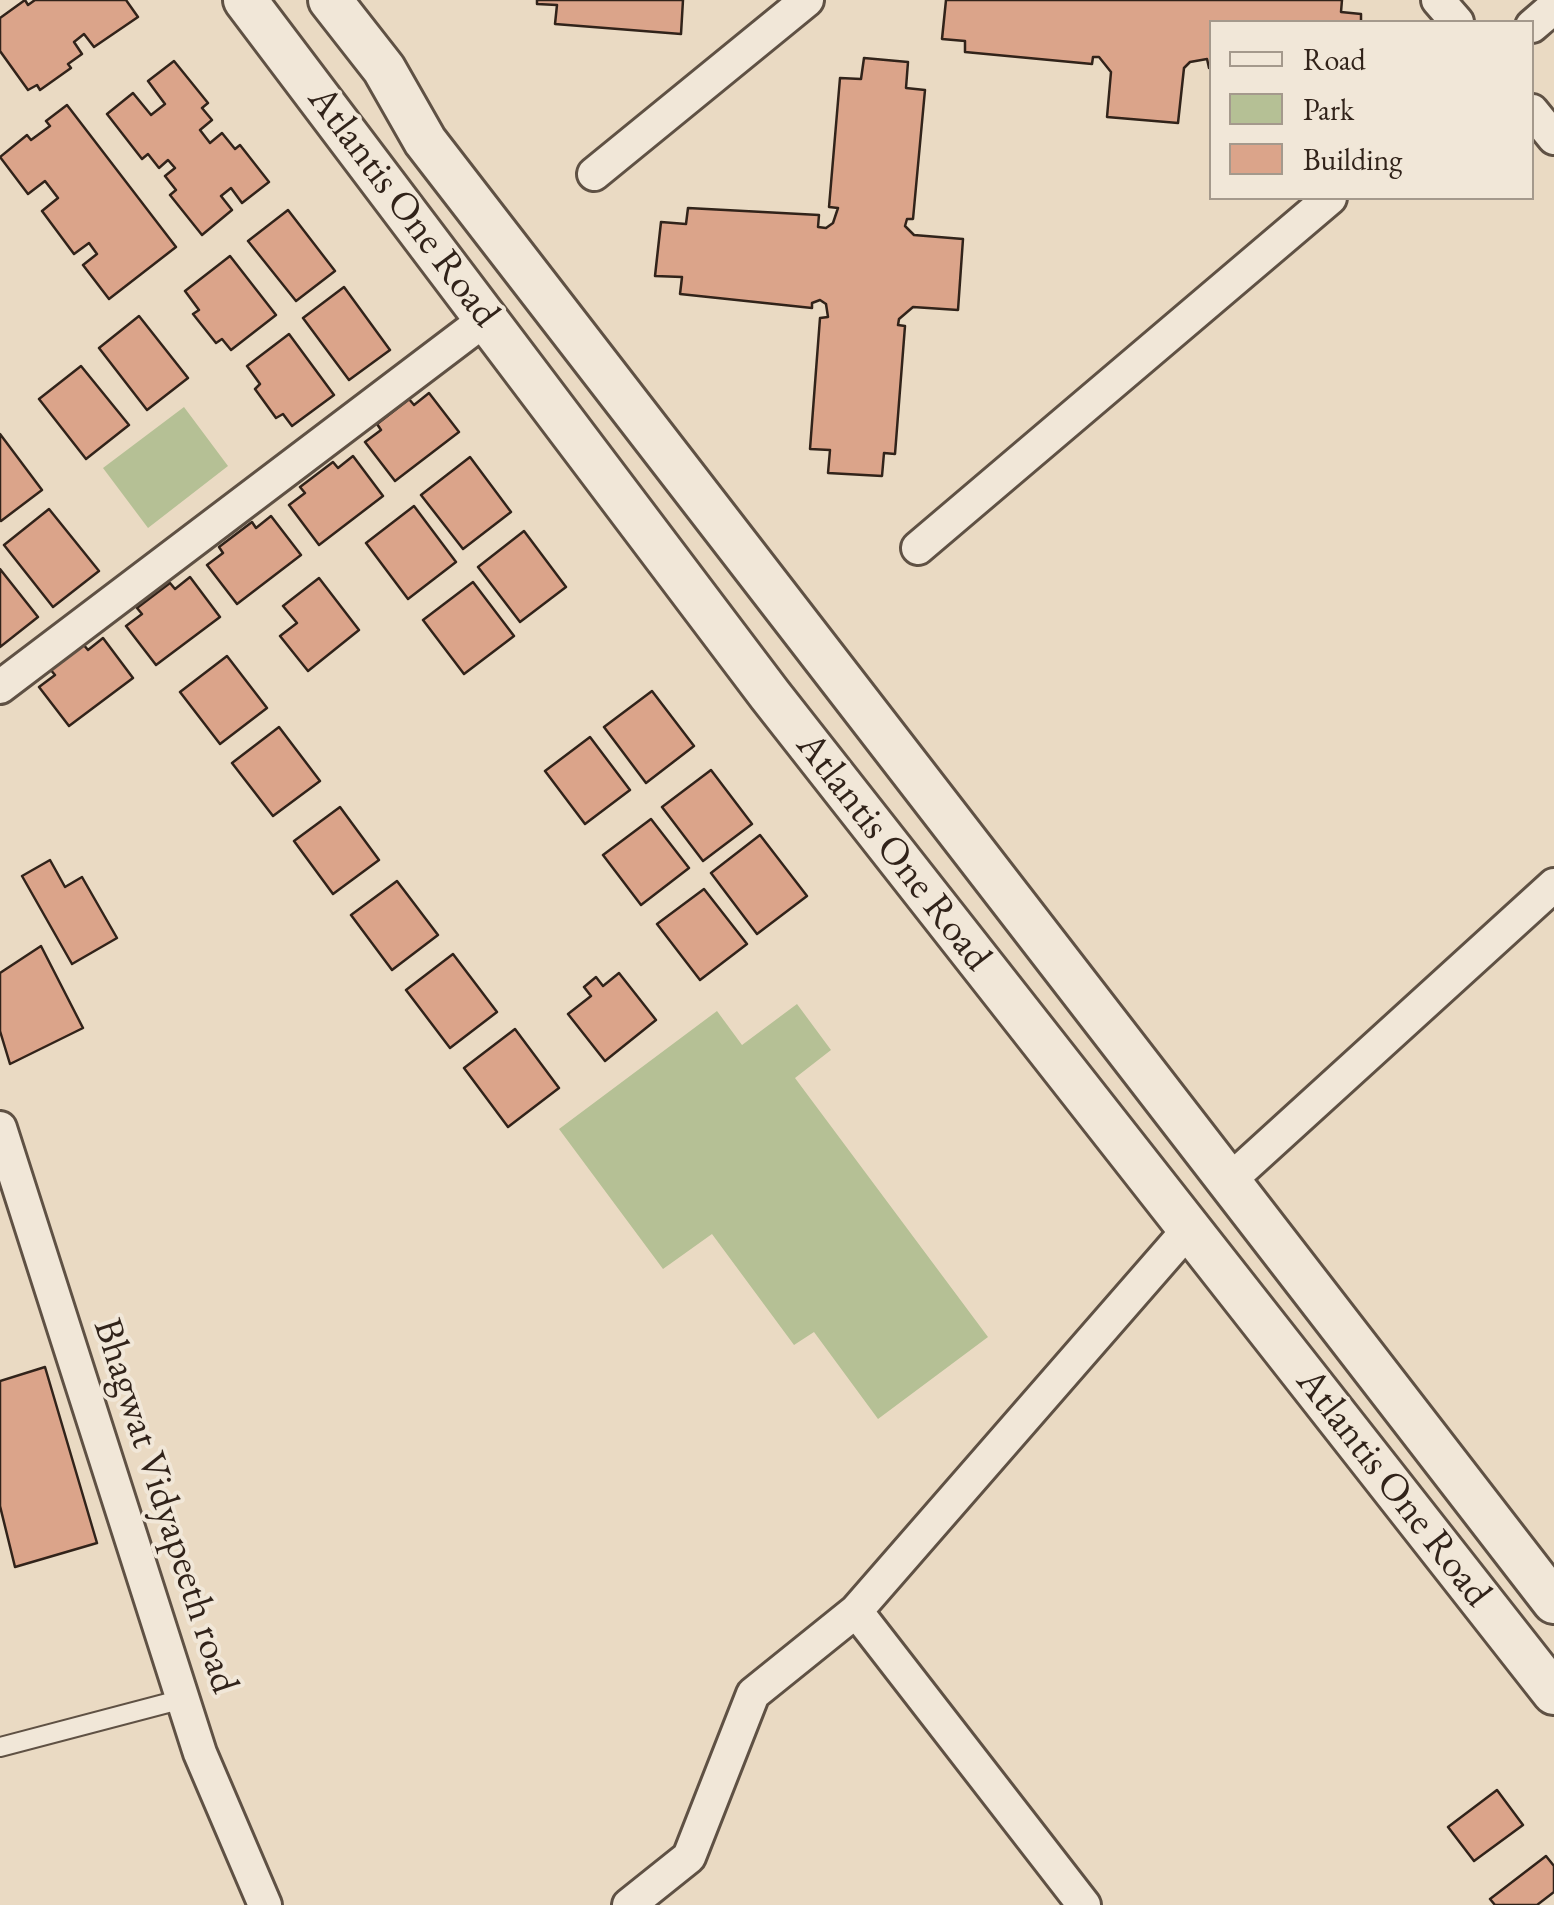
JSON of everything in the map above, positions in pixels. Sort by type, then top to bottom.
[{"type":"street","name":"Atlantis One Road","points":[[245,0],[770,695],[1554,1693]]},
{"type":"street","name":"Atlantis One Road","points":[[330,0],[384,69],[425,141],[1554,1602]]},
{"type":"street","points":[[594,174],[769,13],[807,0]]},
{"type":"street","points":[[1438,0],[1455,20]]},
{"type":"street","points":[[1534,24],[1554,7]]},
{"type":"street","points":[[1534,113],[1554,138]]},
{"type":"street","points":[[918,548],[1328,200]]},
{"type":"street","points":[[0,686],[487,318]]},
{"type":"street","points":[[1229,1181],[1554,884]]},
{"type":"street","name":"Bhagwat Vidyapeeth road","points":[[0,1128],[200,1753],[266,1905]]},
{"type":"street","points":[[629,1905],[689,1857],[753,1694],[856,1611],[1189,1228]]},
{"type":"street","points":[[856,1611],[1084,1905]]},
{"type":"lane","points":[[0,1747],[182,1700]]},
{"type":"green space","points":[[184,407],[228,466],[148,528],[103,468]]},
{"type":"green space","points":[[797,1004],[831,1050],[795,1078],[988,1337],[878,1419],[814,1332],[794,1345],[712,1234],[663,1269],[559,1129],[717,1011],[742,1045]]},
{"type":"building","points":[[25,0],[28,5],[35,0],[126,0],[138,17],[94,47],[84,34],[74,42],[82,54],[68,64],[71,68],[40,90],[37,85],[28,90],[0,51],[0,18]]},
{"type":"building","points":[[537,0],[683,0],[681,34],[555,24],[557,5],[537,4]]},
{"type":"building","points":[[946,0],[1342,0],[1341,12],[1361,14],[1361,20],[1209,20],[1209,68],[1207,59],[1190,62],[1184,68],[1178,123],[1107,117],[1111,72],[1099,57],[1093,57],[1092,64],[965,52],[965,41],[942,39]]},
{"type":"building","points":[[864,58],[908,62],[906,88],[925,90],[913,219],[907,219],[905,226],[914,235],[963,239],[958,310],[913,307],[899,319],[898,325],[905,326],[895,454],[884,453],[882,476],[828,473],[830,450],[810,449],[820,318],[828,317],[826,304],[820,300],[812,303],[812,308],[680,294],[682,277],[655,276],[661,222],[686,224],[688,208],[819,215],[818,227],[826,228],[833,223],[838,208],[829,207],[840,78],[861,79]]},
{"type":"building","points":[[174,61],[208,103],[202,108],[212,120],[200,130],[210,143],[222,133],[235,149],[240,145],[269,182],[242,203],[231,188],[221,196],[232,210],[202,235],[170,195],[176,190],[165,176],[175,168],[168,160],[159,168],[148,154],[142,159],[107,114],[133,93],[151,115],[165,104],[148,81]]},
{"type":"building","points":[[67,105],[176,247],[109,299],[83,265],[97,254],[89,243],[74,254],[42,211],[58,198],[45,181],[28,194],[0,157],[27,135],[31,140],[50,126],[46,121]]},
{"type":"building","points":[[288,210],[335,271],[296,301],[248,241]]},
{"type":"building","points":[[230,256],[276,315],[231,350],[222,339],[216,343],[193,314],[199,310],[185,291]]},
{"type":"building","points":[[344,287],[390,350],[349,380],[303,318]]},
{"type":"building","points":[[139,316],[188,378],[147,410],[99,348]]},
{"type":"building","points":[[289,334],[334,395],[292,426],[283,414],[276,418],[255,389],[260,384],[247,366]]},
{"type":"building","points":[[81,366],[129,425],[86,459],[39,399]]},
{"type":"building","points":[[429,393],[459,432],[395,481],[365,442],[381,430],[377,424],[409,399],[414,405]]},
{"type":"building","points":[[0,434],[42,490],[1,521],[0,520]]},
{"type":"building","points":[[353,456],[383,496],[319,545],[289,505],[305,493],[300,487],[333,462],[338,468]]},
{"type":"building","points":[[470,457],[511,512],[463,549],[421,495]]},
{"type":"building","points":[[414,506],[456,562],[408,599],[366,543]]},
{"type":"building","points":[[49,509],[99,571],[53,607],[4,545]]},
{"type":"building","points":[[271,516],[301,555],[237,604],[207,565],[223,553],[219,547],[252,522],[256,528]]},
{"type":"building","points":[[524,531],[566,587],[520,622],[478,567]]},
{"type":"building","points":[[0,569],[38,617],[0,647]]},
{"type":"building","points":[[190,577],[220,617],[156,665],[126,626],[142,614],[137,608],[170,583],[175,589]]},
{"type":"building","points":[[319,578],[359,630],[308,671],[280,636],[297,623],[283,606]]},
{"type":"building","points":[[473,582],[514,636],[464,674],[423,620]]},
{"type":"building","points":[[103,638],[133,678],[69,726],[39,687],[55,675],[50,669],[83,644],[88,650]]},
{"type":"building","points":[[227,656],[267,708],[220,744],[180,692]]},
{"type":"building","points":[[652,691],[694,746],[646,783],[604,727]]},
{"type":"building","points":[[279,727],[320,781],[273,816],[232,763]]},
{"type":"building","points":[[590,737],[630,790],[585,824],[545,771]]},
{"type":"building","points":[[711,770],[752,824],[703,861],[662,807]]},
{"type":"building","points":[[340,807],[379,860],[333,894],[294,841]]},
{"type":"building","points":[[651,819],[689,868],[641,905],[603,855]]},
{"type":"building","points":[[760,835],[807,896],[757,934],[711,873]]},
{"type":"building","points":[[50,860],[65,887],[82,877],[117,938],[72,964],[22,876]]},
{"type":"building","points":[[397,881],[438,935],[392,970],[351,915]]},
{"type":"building","points":[[704,889],[747,944],[700,980],[657,924]]},
{"type":"building","points":[[41,946],[83,1028],[10,1064],[0,1031],[0,973]]},
{"type":"building","points":[[453,954],[497,1012],[450,1048],[406,990]]},
{"type":"building","points":[[619,973],[656,1020],[605,1061],[568,1014],[591,996],[584,987],[596,977],[603,986]]},
{"type":"building","points":[[515,1029],[559,1088],[508,1127],[464,1068]]},
{"type":"building","points":[[45,1367],[97,1543],[15,1567],[0,1506],[0,1381]]},
{"type":"building","points":[[1497,1790],[1523,1825],[1474,1861],[1448,1827]]},
{"type":"building","points":[[1546,1856],[1554,1866],[1554,1892],[1537,1905],[1495,1905],[1490,1899]]}]
